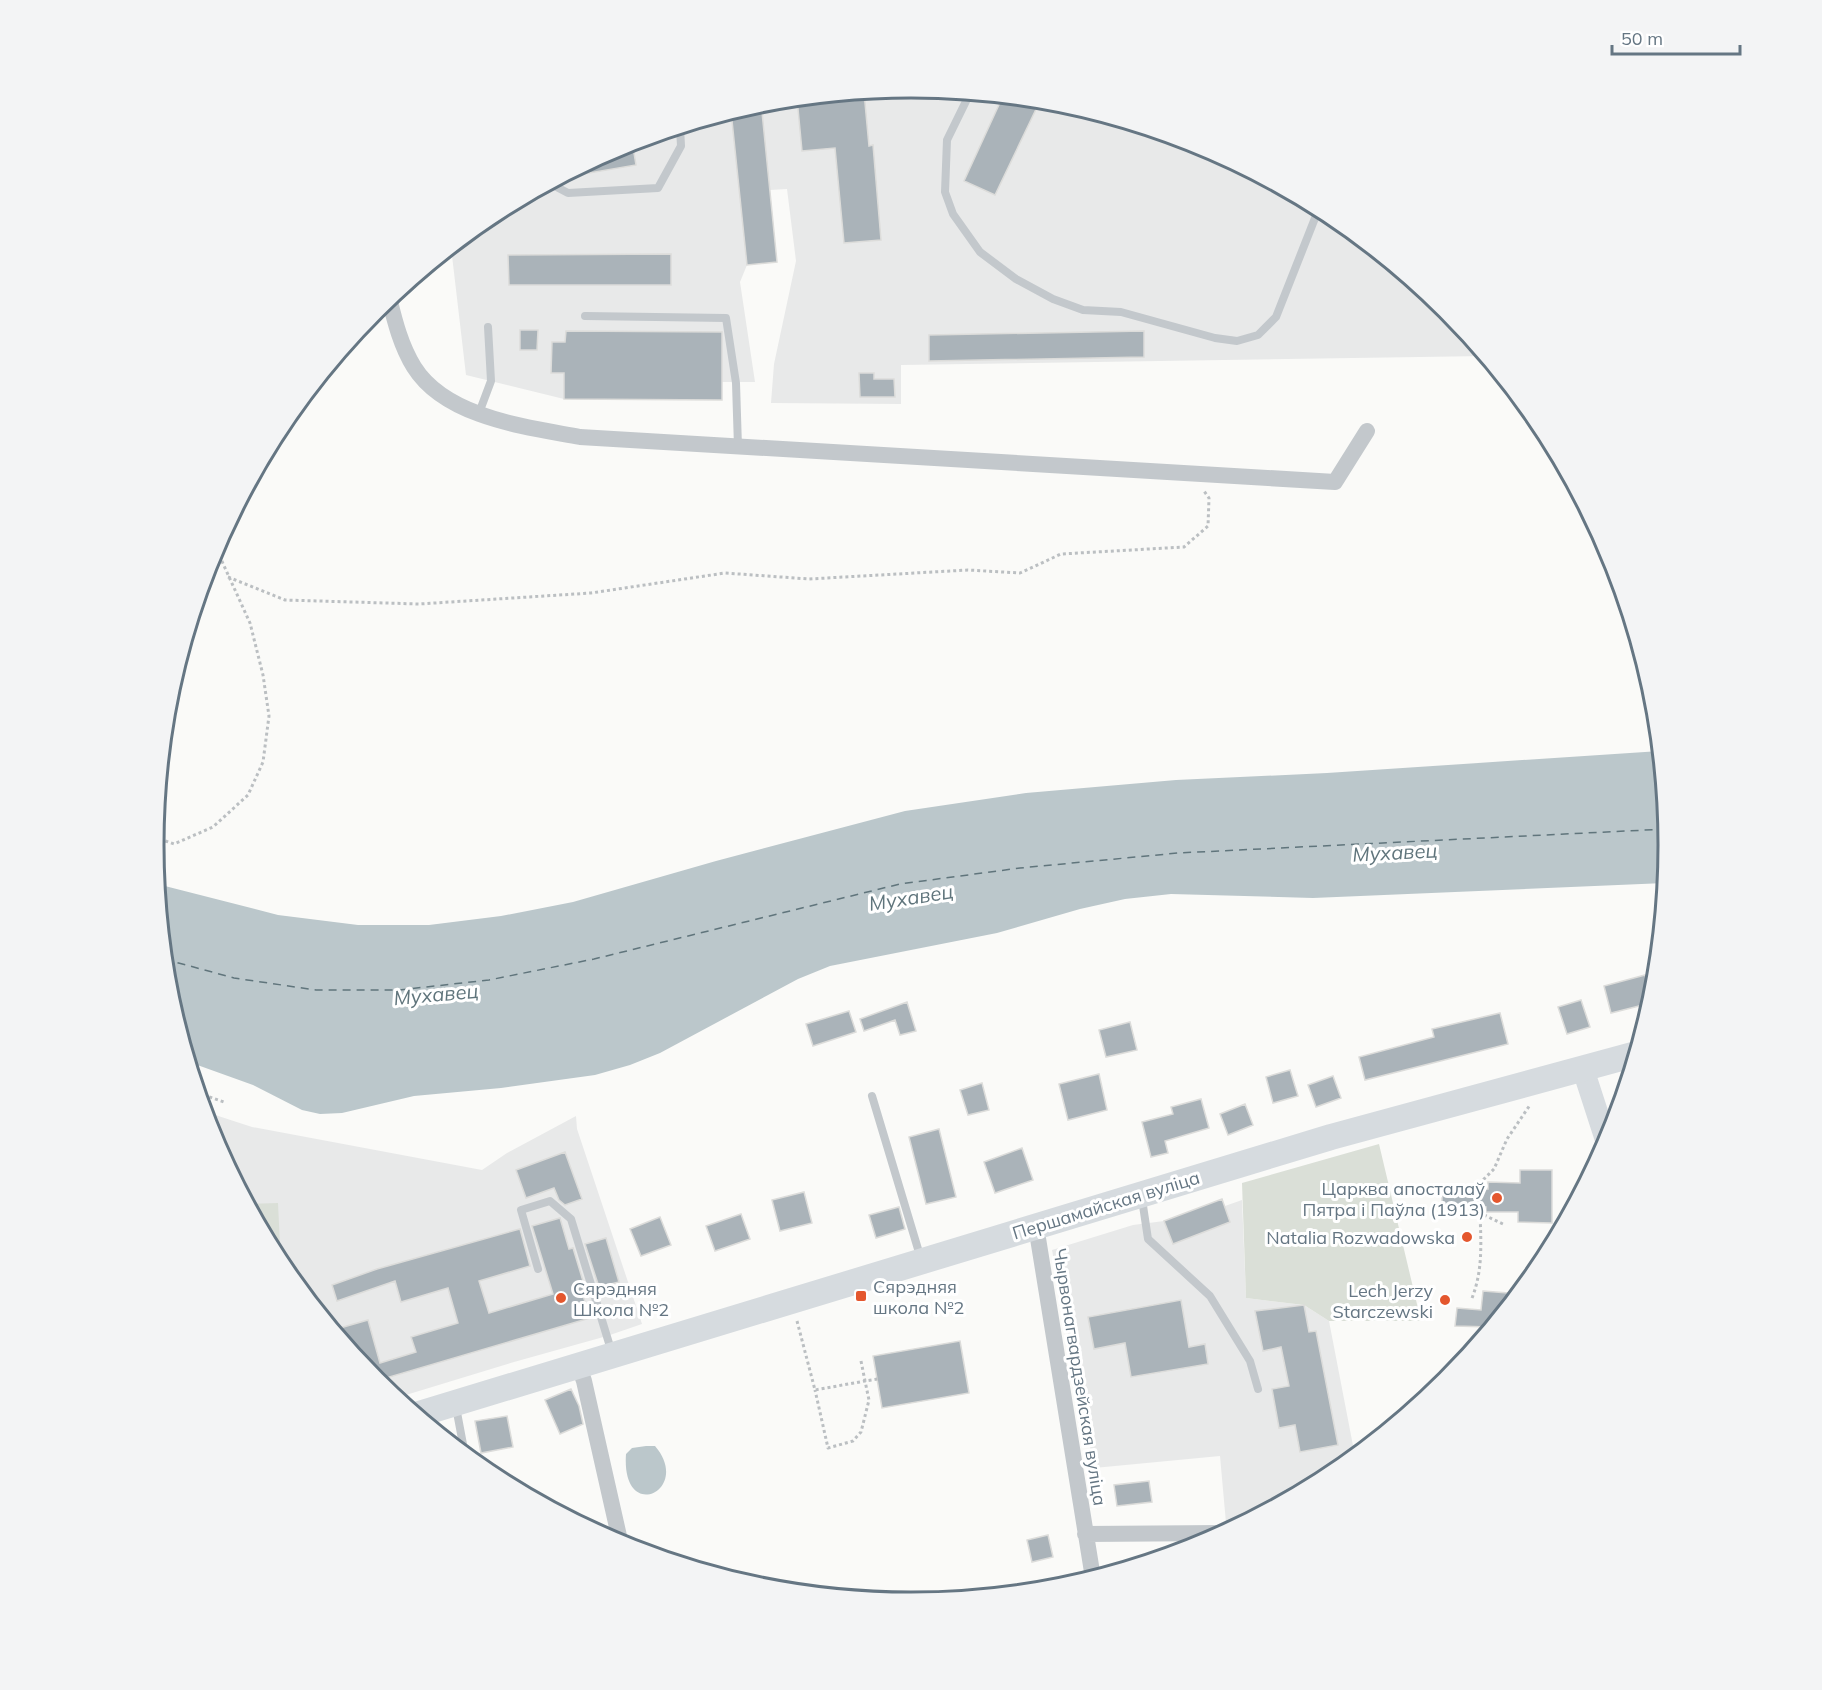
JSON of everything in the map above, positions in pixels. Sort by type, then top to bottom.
[{"type":"main road","name":"Першамайская вуліца","points":[[425,1412],[1331,1137],[1628,1056]]},
{"type":"main road","points":[[1583,1069],[1603,1129]]},
{"type":"street","points":[[391,308],[397,331],[414,368],[433,390],[463,408],[516,425],[580,437],[1335,482],[1367,431]]},
{"type":"street","name":"Чырвонагвардзейская вуліца","points":[[1036,1226],[1092,1570]]},
{"type":"street","points":[[579,1367],[618,1533]]},
{"type":"street","name":"Чырвонагвардзейская вуліца","points":[[1085,1534],[1203,1533]]},
{"type":"lane","points":[[967,100],[947,140],[945,192],[953,214],[980,252],[1016,279],[1053,299],[1083,310],[1121,312],[1215,338],[1237,340],[1258,335],[1275,317],[1316,217]]},
{"type":"lane","points":[[557,187],[568,193],[658,188],[681,146],[680,134]]},
{"type":"lane","points":[[585,316],[726,318],[736,383],[738,447]]},
{"type":"lane","points":[[479,413],[491,381],[488,327]]},
{"type":"lane","points":[[872,1096],[922,1261]]},
{"type":"lane","points":[[1141,1195],[1148,1239],[1210,1296],[1250,1361],[1258,1389]]},
{"type":"lane","points":[[538,1269],[521,1210],[550,1201],[571,1220],[613,1356]]},
{"type":"lane","points":[[455,1403],[463,1443]]},
{"type":"path","points":[[228,577],[285,600],[419,604],[591,593],[725,573],[809,579],[968,570],[1020,573],[1061,554],[1184,547],[1208,526],[1209,498],[1194,473]]},
{"type":"path","points":[[164,841],[174,844],[213,827],[248,795],[263,762],[269,716],[263,675],[250,623],[220,558]]},
{"type":"path","points":[[207,1096],[224,1101]]},
{"type":"path","points":[[1477,1189],[1494,1169],[1507,1139],[1531,1107],[1529,1101]]},
{"type":"path","points":[[1472,1298],[1482,1260],[1480,1213],[1477,1206]]},
{"type":"path","points":[[1480,1213],[1505,1225]]},
{"type":"path","points":[[796,1316],[828,1448],[853,1441],[861,1432],[869,1400],[861,1361]]},
{"type":"path","points":[[815,1390],[878,1379]]},
{"type":"shaded area","points":[[911,98],[960,99],[1057,112],[1151,137],[1197,154],[1285,198],[1326,223],[1404,283],[1440,316],[1476,356],[901,365],[901,404],[771,403],[774,364],[796,261],[787,189],[770,190],[777,262],[747,265],[740,282],[755,382],[722,382],[722,400],[564,399],[466,375],[452,255],[496,223],[580,175],[625,154],[671,137],[765,112],[813,104],[862,99]]},
{"type":"shaded area","points":[[214,1115],[252,1127],[482,1170],[507,1153],[576,1116],[577,1129],[642,1324],[405,1395],[349,1338],[289,1260],[241,1176]]},
{"type":"shaded area","points":[[1379,1144],[1421,1321],[1329,1321],[1304,1305],[1246,1298],[1242,1183]]},
{"type":"shaded area","points":[[1222,1199],[1225,1206],[1242,1200],[1246,1298],[1304,1305],[1329,1321],[1353,1447],[1285,1492],[1226,1522],[1220,1456],[1094,1468],[1052,1250],[1133,1225],[1164,1221]]},
{"type":"shaded area","points":[[278,1203],[280,1245],[264,1219],[256,1204]]},
{"type":"water","name":"Мухавец","points":[[1652,751],[1657,796],[1657,883],[1313,898],[1171,894],[1125,899],[1080,909],[997,933],[830,966],[798,979],[660,1053],[595,1075],[501,1088],[414,1096],[342,1113],[320,1114],[302,1110],[253,1085],[197,1065],[178,991],[170,943],[165,886],[278,915],[358,925],[429,925],[501,916],[573,902],[905,811],[1026,793],[1176,780],[1327,773]]},
{"type":"water","points":[[655,1446],[664,1462],[666,1476],[661,1487],[653,1493],[643,1494],[634,1489],[627,1476],[626,1454],[632,1448]]},
{"type":"building","points":[[865,99],[869,146],[873,145],[881,240],[844,243],[835,148],[802,151],[798,107]]},
{"type":"building","points":[[1000,103],[1036,109],[995,195],[964,181]]},
{"type":"building","points":[[762,113],[777,262],[747,265],[732,120]]},
{"type":"building","points":[[634,151],[636,165],[581,174]]},
{"type":"building","points":[[671,254],[671,285],[509,285],[508,255]]},
{"type":"building","points":[[520,330],[538,330],[537,350],[520,350]]},
{"type":"building","points":[[566,331],[722,332],[722,400],[564,399],[564,373],[551,373],[552,342],[565,342]]},
{"type":"building","points":[[1144,331],[1144,357],[929,361],[929,335]]},
{"type":"building","points":[[859,373],[874,373],[874,379],[894,379],[895,397],[860,397]]},
{"type":"building","points":[[1645,975],[1646,979],[1641,1006],[1611,1013],[1604,986]]},
{"type":"building","points":[[1581,1000],[1590,1027],[1567,1034],[1558,1007]]},
{"type":"building","points":[[907,1002],[916,1031],[900,1035],[895,1020],[864,1031],[860,1019]]},
{"type":"building","points":[[849,1011],[856,1032],[813,1046],[806,1024]]},
{"type":"building","points":[[1500,1013],[1508,1044],[1365,1080],[1359,1057],[1434,1037],[1432,1029]]},
{"type":"building","points":[[1130,1022],[1137,1050],[1106,1057],[1099,1030]]},
{"type":"building","points":[[1290,1070],[1298,1096],[1273,1103],[1266,1077]]},
{"type":"building","points":[[1099,1074],[1107,1110],[1068,1120],[1059,1084]]},
{"type":"building","points":[[1333,1076],[1341,1098],[1316,1107],[1308,1085]]},
{"type":"building","points":[[982,1083],[989,1110],[968,1115],[960,1090]]},
{"type":"building","points":[[1201,1099],[1209,1128],[1165,1141],[1168,1153],[1151,1157],[1142,1122],[1173,1114],[1171,1107]]},
{"type":"building","points":[[1245,1104],[1253,1125],[1228,1135],[1220,1114]]},
{"type":"building","points":[[939,1129],[956,1197],[926,1204],[909,1137]]},
{"type":"building","points":[[1022,1148],[1033,1180],[995,1193],[984,1162]]},
{"type":"building","points":[[565,1152],[582,1199],[565,1205],[559,1200],[554,1188],[526,1198],[516,1170]]},
{"type":"building","name":"Царква апосталаў Пятра і Паўла (1913)","points":[[1520,1170],[1552,1170],[1552,1223],[1518,1222],[1518,1212],[1486,1212],[1486,1207],[1442,1206],[1442,1189],[1488,1189],[1488,1182],[1520,1183]]},
{"type":"building","points":[[804,1192],[812,1223],[780,1231],[772,1200]]},
{"type":"building","points":[[1222,1199],[1230,1222],[1173,1244],[1164,1221]]},
{"type":"building","points":[[899,1207],[905,1229],[876,1238],[869,1215]]},
{"type":"building","points":[[741,1214],[750,1239],[715,1251],[706,1226]]},
{"type":"building","points":[[660,1217],[671,1245],[641,1256],[630,1229]]},
{"type":"building","name":"Сярэдняя Школа №2","points":[[560,1218],[569,1249],[573,1248],[586,1291],[582,1292],[590,1318],[386,1378],[341,1328],[368,1320],[380,1363],[416,1352],[411,1337],[458,1323],[448,1288],[401,1302],[395,1281],[337,1301],[332,1285],[377,1269],[520,1229],[530,1266],[479,1281],[489,1313],[553,1294],[532,1226]]},
{"type":"building","points":[[606,1238],[619,1282],[599,1287],[585,1244]]},
{"type":"building","points":[[1483,1291],[1508,1293],[1482,1327],[1455,1326],[1457,1308],[1481,1310]]},
{"type":"building","points":[[1181,1300],[1189,1347],[1205,1344],[1208,1364],[1131,1377],[1125,1343],[1094,1349],[1088,1317]]},
{"type":"building","points":[[1304,1305],[1309,1332],[1316,1331],[1338,1445],[1300,1452],[1295,1425],[1279,1428],[1272,1389],[1289,1386],[1281,1347],[1263,1351],[1255,1311]]},
{"type":"building","points":[[960,1341],[969,1393],[882,1408],[873,1356]]},
{"type":"building","points":[[571,1389],[579,1406],[583,1424],[560,1434],[545,1400]]},
{"type":"building","points":[[507,1416],[513,1447],[481,1453],[475,1421]]},
{"type":"building","points":[[1149,1481],[1152,1502],[1117,1506],[1114,1485]]},
{"type":"building","points":[[1048,1535],[1053,1557],[1032,1562],[1027,1540]]},
{"type":"ferry route","points":[[173,961],[234,978],[316,990],[399,990],[489,980],[594,959],[900,884],[1020,868],[1178,853],[1658,829]]},
{"type":"place","name":"Царква апосталаў Пятра і Паўла (1913)","points":[[1497,1198]]},
{"type":"place","name":"Natalia Rozwadowska","points":[[1467,1237]]},
{"type":"place","name":"Сярэдняя школа №2","points":[[861,1296]]},
{"type":"place","name":"Сярэдняя Школа №2","points":[[561,1298]]},
{"type":"place","name":"Lech Jerzy Starczewski","points":[[1445,1300]]}]
